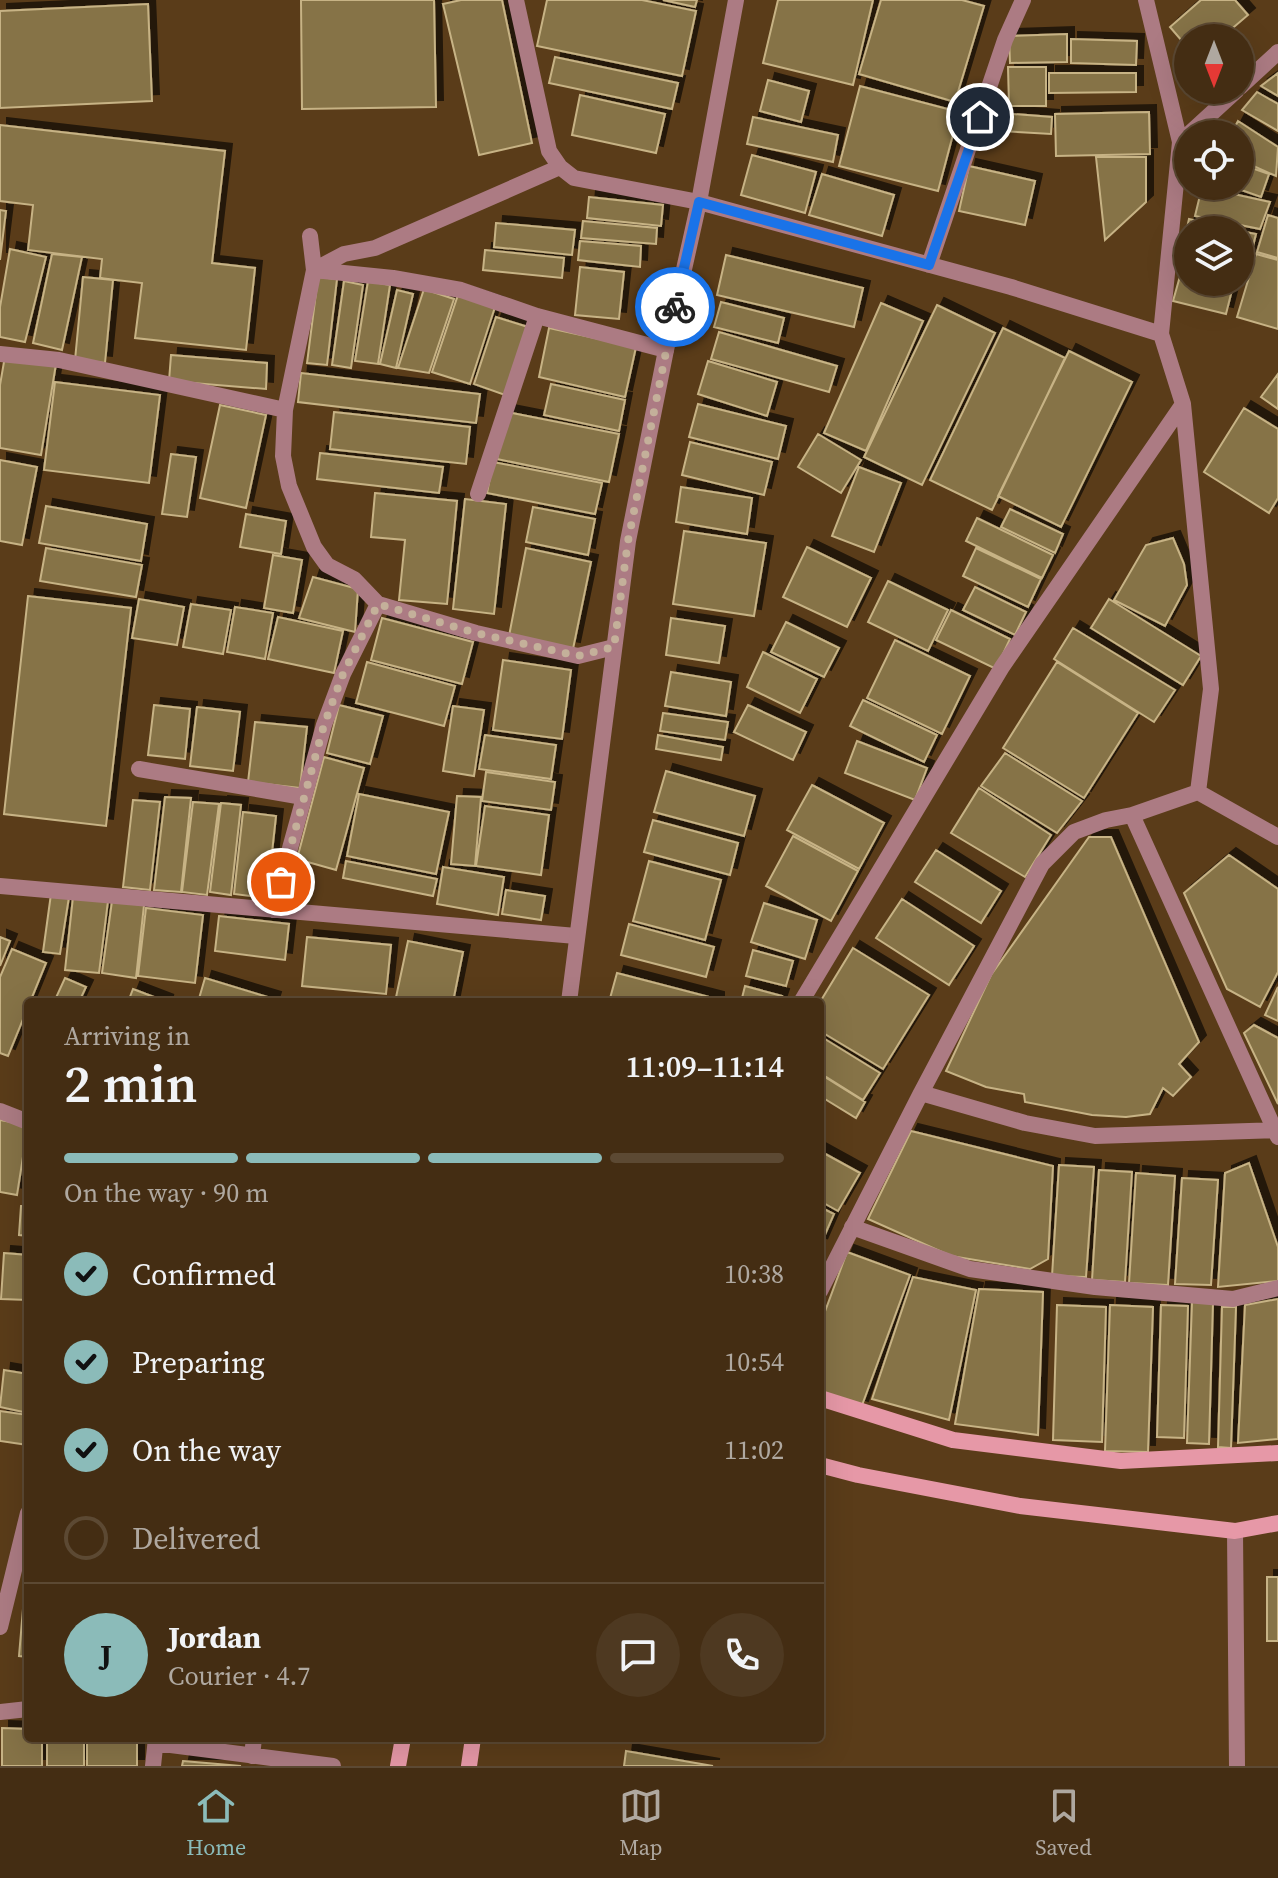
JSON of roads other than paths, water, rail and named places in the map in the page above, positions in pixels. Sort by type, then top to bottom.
[{"type":"main road","points":[[824,1399],[953,1440],[1121,1461],[1278,1453]]},
{"type":"main road","points":[[824,1466],[1020,1506],[1235,1531],[1278,1523]]},
{"type":"main road","points":[[398,1766],[402,1742]]},
{"type":"main road","points":[[469,1766],[472,1742]]},
{"type":"street","points":[[516,0],[549,151],[560,167],[574,178],[699,202],[1011,287],[1161,334]]},
{"type":"street","points":[[569,998],[628,541],[699,202],[736,0]]},
{"type":"street","points":[[929,265],[1005,40],[1023,0]]},
{"type":"street","points":[[1146,0],[1180,120]]},
{"type":"street","points":[[1254,74],[1278,52]]},
{"type":"street","points":[[1203,120],[1221,104]]},
{"type":"street","points":[[314,270],[344,254],[375,248],[560,167]]},
{"type":"street","points":[[1177,200],[1161,334],[1183,404],[1211,689],[1198,792]]},
{"type":"street","points":[[310,236],[314,270],[285,410],[283,456],[289,486],[314,547],[327,565],[354,579],[378,604],[476,633],[578,656],[614,647]]},
{"type":"street","points":[[314,270],[393,278],[461,290],[537,316],[666,350]]},
{"type":"street","points":[[478,494],[537,316]]},
{"type":"street","points":[[0,354],[59,360],[285,410]]},
{"type":"street","points":[[803,998],[1002,667],[1183,404]]},
{"type":"street","points":[[273,910],[324,725],[343,674],[378,604]]},
{"type":"street","points":[[139,769],[303,797]]},
{"type":"street","points":[[824,1283],[1042,864],[1074,832],[1198,792],[1278,837]]},
{"type":"street","points":[[921,1093],[1025,1123],[1095,1136],[1277,1133],[1132,815]]},
{"type":"street","points":[[0,886],[576,936]]},
{"type":"street","points":[[0,1111],[24,1120]]},
{"type":"street","points":[[852,1227],[970,1269],[1095,1287],[1233,1299],[1278,1288]]},
{"type":"street","points":[[0,1627],[24,1529]]},
{"type":"street","points":[[1235,1531],[1237,1766]]},
{"type":"street","points":[[0,1712],[24,1709]]},
{"type":"street","points":[[153,1766],[156,1742]]},
{"type":"street","points":[[168,1742],[333,1766]]},
{"type":"street","points":[[252,1756],[254,1742]]}]
